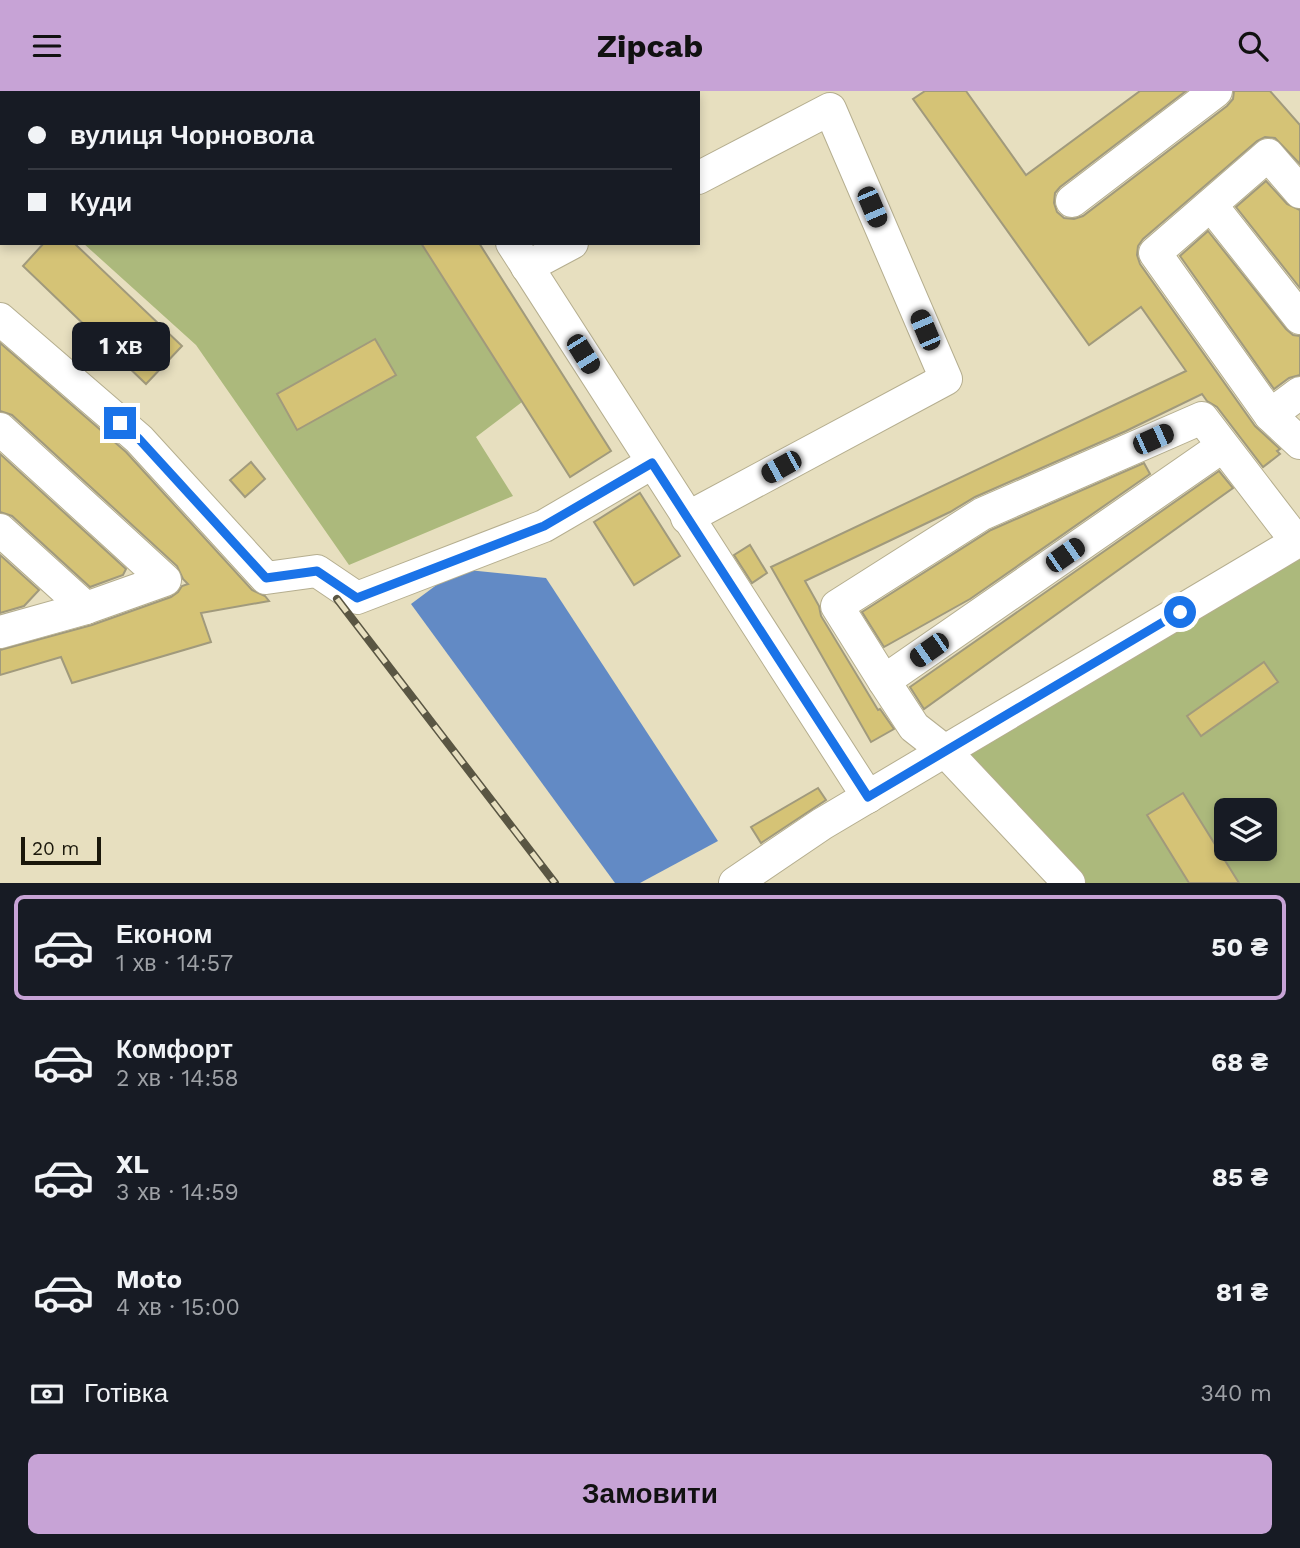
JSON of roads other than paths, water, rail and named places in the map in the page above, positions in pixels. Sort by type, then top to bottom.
[{"type":"street","points":[[1072,201],[1216,91]]},
{"type":"street","points":[[687,518],[946,379],[830,109],[700,177]]},
{"type":"street","points":[[1300,192],[1268,155],[1155,253],[1270,415],[1300,443]]},
{"type":"street","points":[[1211,205],[1300,318]]},
{"type":"street","points":[[563,245],[519,255],[868,797]]},
{"type":"street","points":[[0,319],[139,439],[266,578],[317,571],[357,598],[544,526],[652,463]]},
{"type":"street","points":[[1270,415],[1300,393]]},
{"type":"street","points":[[735,883],[822,824],[946,752],[1298,541],[1202,418],[982,515],[837,605],[914,727],[946,752],[1069,883]]},
{"type":"street","points":[[0,429],[164,580],[86,608],[0,632]]},
{"type":"street","points":[[884,681],[1223,446]]},
{"type":"street","points":[[0,530],[86,608]]},
{"type":"water","points":[[458,569],[546,578],[718,841],[640,883],[615,883],[411,604]]},
{"type":"railway","points":[[337,599],[555,883]]}]
